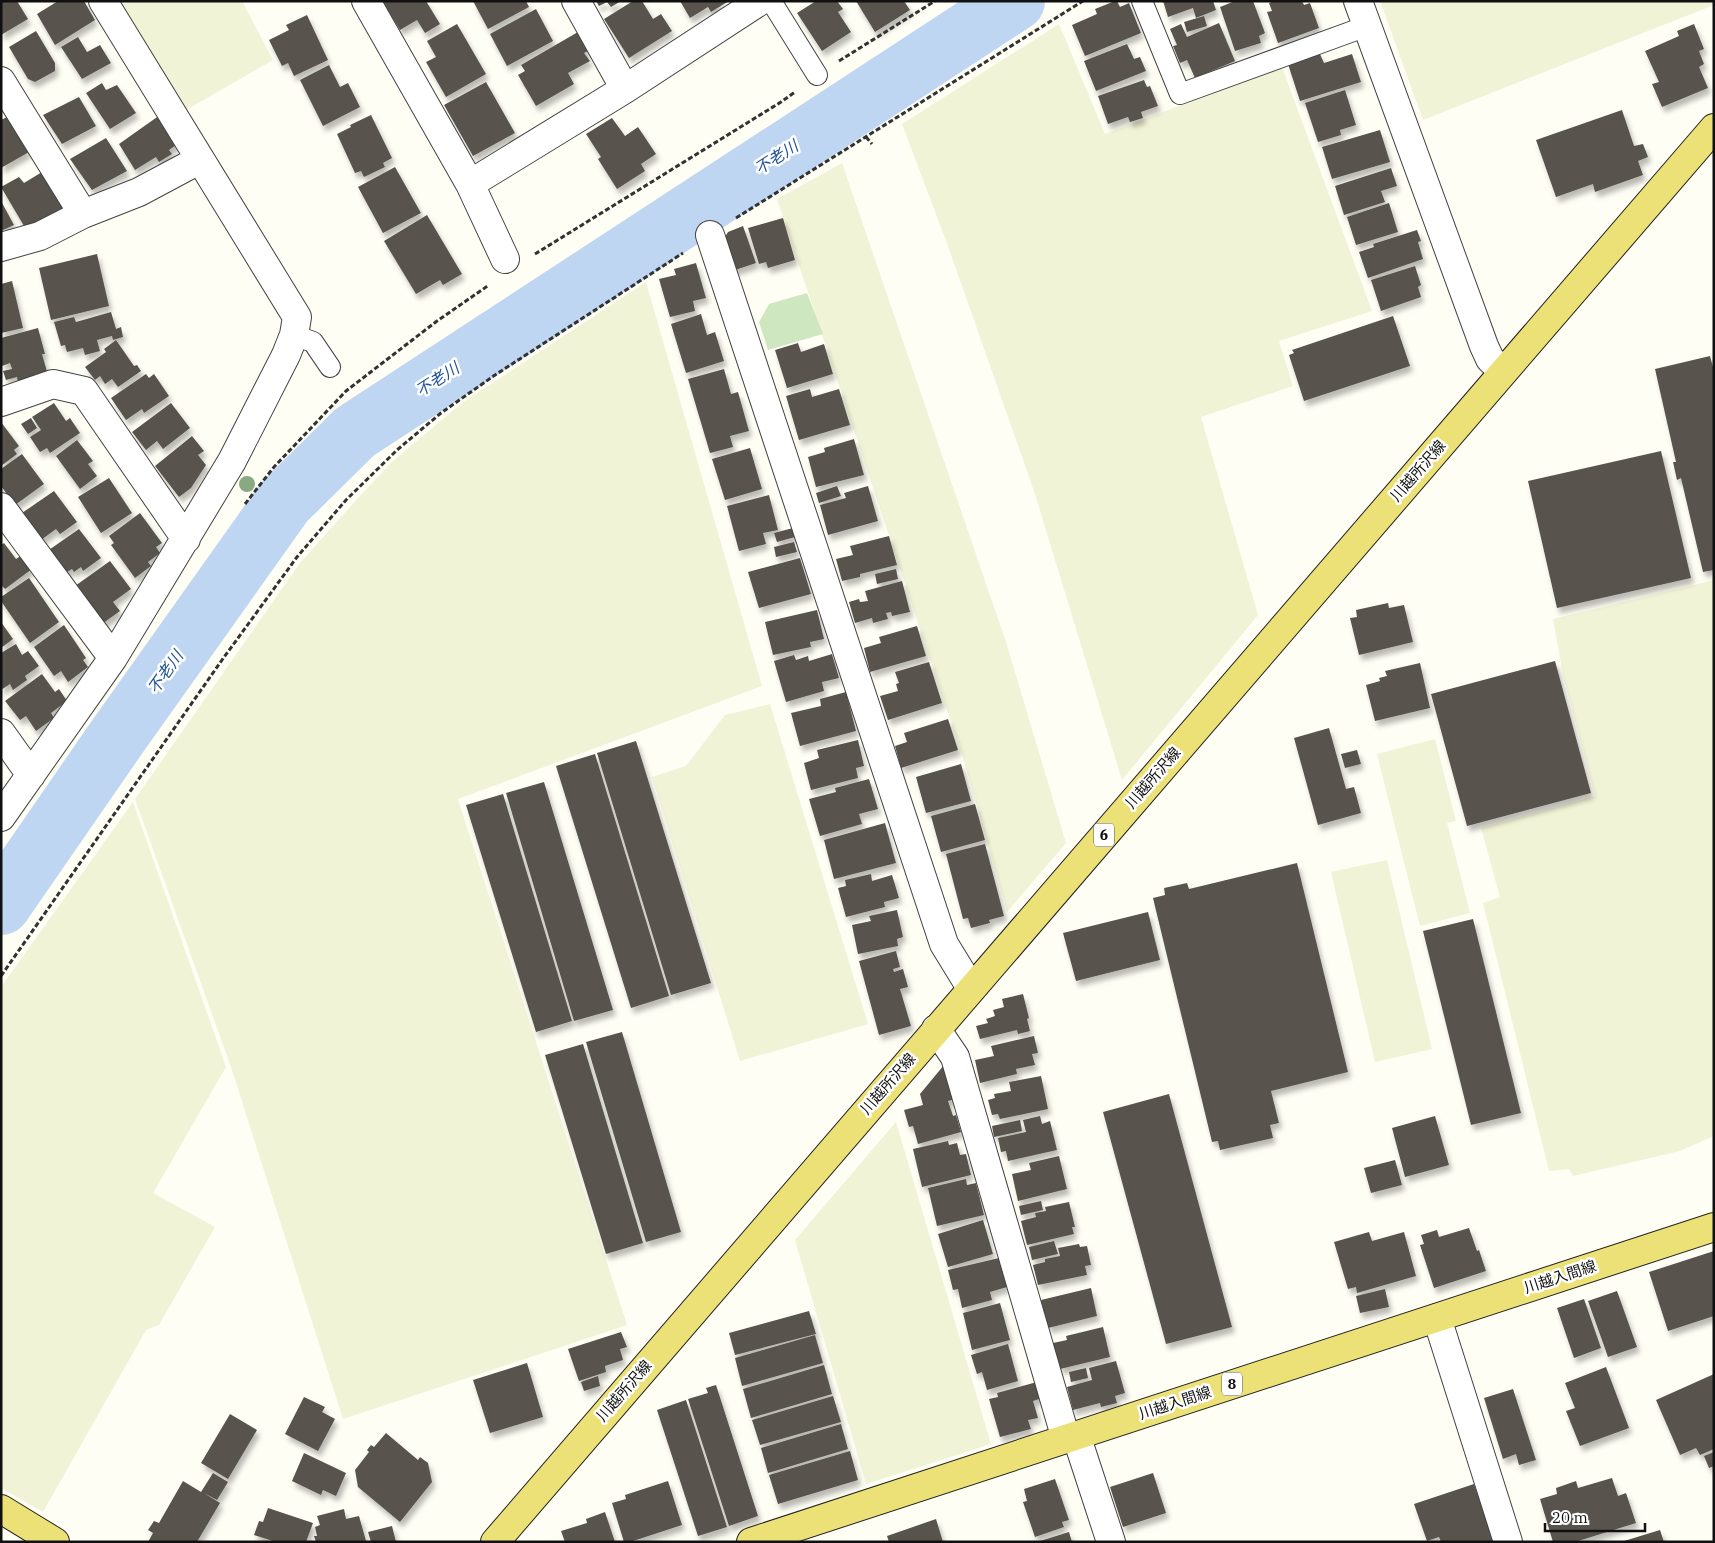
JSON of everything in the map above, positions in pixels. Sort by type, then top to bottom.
[{"type":"main road","name":"川越所沢線","points":[[495,1542],[1714,128]]},
{"type":"main road","name":"川越入間線","points":[[751,1542],[1714,1227]]},
{"type":"main road","points":[[1,1509],[54,1542]]},
{"type":"street","points":[[1,817],[113,658],[186,539],[232,461],[286,355],[294,335],[297,317],[103,1]]},
{"type":"street","points":[[366,1],[470,184],[500,270]]},
{"type":"street","points":[[576,1],[625,89]]},
{"type":"street","points":[[470,184],[625,89],[760,1]]},
{"type":"street","points":[[1362,13],[1484,346],[1490,359],[1503,371]]},
{"type":"street","points":[[1,81],[83,214]]},
{"type":"street","points":[[1,247],[40,236],[83,214],[139,192],[199,160]]},
{"type":"street","points":[[710,235],[944,944],[971,988]]},
{"type":"street","points":[[1,402],[54,384],[84,391],[186,539]]},
{"type":"street","points":[[1,507],[113,658]]},
{"type":"street","points":[[1,733],[31,775]]},
{"type":"street","points":[[936,1029],[955,1057],[1071,1437],[1111,1542]]},
{"type":"street","points":[[1436,1318],[1508,1542]]},
{"type":"lane","points":[[771,1],[817,75]]},
{"type":"lane","points":[[1142,1],[1180,94],[1362,13]]},
{"type":"lane","points":[[294,335],[313,342],[330,367]]},
{"type":"path","points":[[535,254],[781,102],[817,75],[935,1]]},
{"type":"path","points":[[1,976],[222,660],[297,557],[346,500],[397,450],[441,413],[495,375],[710,235],[1083,1]]},
{"type":"path","points":[[866,137],[872,144]]},
{"type":"path","points":[[346,391],[500,270]]},
{"type":"green space","points":[[119,1],[242,1],[273,60],[186,110]]},
{"type":"green space","points":[[1380,1],[1714,1],[1714,5],[1423,120]]},
{"type":"green space","points":[[1059,24],[1105,134],[1282,67],[1372,311],[1279,341],[1293,386],[1201,417],[1258,615],[1122,780],[1035,494],[948,246],[902,124]]},
{"type":"green space","points":[[842,163],[1006,642],[1066,843],[1007,912],[965,764],[777,199]]},
{"type":"green space","points":[[646,282],[762,686],[458,799],[627,1325],[343,1419],[231,1067],[135,799],[300,563],[393,461],[462,403]]},
{"type":"green space","points":[[807,293],[823,334],[768,350],[759,322],[769,304]]},
{"type":"green space","points":[[1714,580],[1714,1136],[1680,1151],[1573,1176],[1569,1169],[1549,1171],[1483,903],[1500,897],[1481,828],[1595,796],[1563,675],[1553,619]]},
{"type":"green space","points":[[770,704],[868,1024],[740,1061],[652,777],[686,766],[725,715]]},
{"type":"green space","points":[[1435,739],[1456,821],[1447,823],[1470,913],[1420,926],[1377,754]]},
{"type":"green space","points":[[133,802],[226,1067],[153,1193],[215,1227],[159,1325],[146,1330],[43,1512],[1,1488],[1,987]]},
{"type":"green space","points":[[1387,860],[1432,1049],[1375,1062],[1331,872]]},
{"type":"green space","points":[[896,1122],[991,1444],[866,1484],[795,1240]]},
{"type":"building","points":[[1,1],[17,1],[28,19],[1,35]]},
{"type":"building","points":[[58,1],[84,1],[95,20],[55,45],[37,14]]},
{"type":"building","points":[[382,1],[426,1],[440,24],[425,33],[417,20],[400,30]]},
{"type":"building","points":[[473,1],[526,1],[529,7],[488,29]]},
{"type":"building","points":[[596,1],[621,1],[611,7],[607,2],[599,6]]},
{"type":"building","points":[[633,1],[642,1],[653,19],[661,14],[672,31],[629,58],[604,19]]},
{"type":"building","points":[[680,1],[729,1],[711,12],[708,7],[690,18]]},
{"type":"building","points":[[816,1],[837,1],[843,9],[838,12],[851,32],[822,51],[797,13]]},
{"type":"building","points":[[856,1],[904,1],[910,10],[875,32]]},
{"type":"building","points":[[1117,1],[1120,7],[1129,3],[1141,33],[1085,56],[1072,25],[1097,14],[1095,9]]},
{"type":"building","points":[[1163,1],[1213,1],[1216,10],[1196,18],[1193,8],[1168,17]]},
{"type":"building","points":[[1235,1],[1253,1],[1265,33],[1259,36],[1261,43],[1235,51],[1220,7]]},
{"type":"building","points":[[1274,1],[1302,1],[1304,5],[1310,3],[1319,28],[1278,43],[1267,12],[1272,11],[1269,3]]},
{"type":"building","points":[[536,9],[553,41],[507,66],[490,34]]},
{"type":"building","points":[[307,15],[328,60],[294,76],[288,63],[282,66],[269,40],[289,30],[286,25]]},
{"type":"building","points":[[1204,16],[1207,26],[1187,32],[1184,22]]},
{"type":"building","points":[[1219,23],[1235,61],[1195,78],[1187,60],[1180,63],[1173,46],[1177,45],[1170,29],[1181,24],[1187,37]]},
{"type":"building","points":[[457,24],[486,74],[446,97],[426,62],[436,57],[427,41]]},
{"type":"building","points":[[1694,24],[1704,49],[1699,51],[1704,64],[1699,67],[1708,88],[1662,107],[1652,84],[1659,82],[1645,51],[1679,36],[1677,31]]},
{"type":"building","points":[[36,31],[55,63],[55,71],[35,82],[28,79],[9,47]]},
{"type":"building","points":[[578,32],[588,51],[584,53],[590,61],[568,73],[574,84],[536,106],[518,75],[525,71],[521,65]]},
{"type":"building","points":[[78,37],[87,52],[100,45],[111,63],[82,79],[61,47]]},
{"type":"building","points":[[1127,44],[1134,59],[1140,57],[1146,71],[1096,91],[1084,61]]},
{"type":"building","points":[[1320,54],[1324,63],[1352,54],[1361,82],[1300,101],[1288,64]]},
{"type":"building","points":[[329,65],[340,87],[348,83],[360,107],[323,126],[300,80]]},
{"type":"building","points":[[1144,80],[1147,87],[1150,86],[1158,106],[1141,112],[1143,118],[1130,122],[1128,117],[1108,124],[1098,96]]},
{"type":"building","points":[[486,82],[515,133],[473,156],[444,105]]},
{"type":"building","points":[[102,83],[106,90],[117,85],[136,113],[110,129],[86,93]]},
{"type":"building","points":[[1345,90],[1356,125],[1340,130],[1341,135],[1318,142],[1305,103]]},
{"type":"building","points":[[79,97],[96,126],[62,144],[43,115]]},
{"type":"building","points":[[1622,110],[1634,146],[1643,144],[1648,157],[1638,161],[1643,175],[1595,192],[1593,184],[1556,197],[1536,140]]},
{"type":"building","points":[[160,115],[179,143],[169,150],[172,154],[159,162],[156,157],[135,170],[119,144]]},
{"type":"building","points":[[371,115],[392,158],[383,163],[385,167],[364,177],[361,171],[355,173],[337,134],[351,127],[350,125]]},
{"type":"building","points":[[7,117],[29,152],[1,168],[1,120]]},
{"type":"building","points":[[612,118],[625,136],[638,127],[656,154],[641,164],[645,171],[617,189],[598,159],[601,157],[586,134]]},
{"type":"building","points":[[1380,130],[1390,162],[1332,179],[1322,147]]},
{"type":"building","points":[[106,138],[127,171],[92,190],[70,159]]},
{"type":"building","points":[[395,167],[421,213],[383,233],[358,187]]},
{"type":"building","points":[[1391,168],[1397,186],[1381,191],[1385,202],[1344,215],[1335,186]]},
{"type":"building","points":[[42,172],[64,208],[27,231],[1,187],[19,177],[24,183]]},
{"type":"building","points":[[1,201],[14,225],[1,231]]},
{"type":"building","points":[[1389,203],[1398,232],[1356,245],[1347,217]]},
{"type":"building","points":[[427,215],[462,274],[443,285],[440,280],[416,294],[384,241]]},
{"type":"building","points":[[783,218],[795,260],[768,268],[766,262],[759,264],[748,228]]},
{"type":"building","points":[[743,226],[756,263],[732,271],[722,242],[728,232]]},
{"type":"building","points":[[1417,230],[1421,241],[1418,242],[1423,259],[1368,278],[1359,252],[1374,247],[1373,244]]},
{"type":"building","points":[[97,254],[109,306],[51,320],[39,268]]},
{"type":"building","points":[[696,263],[706,298],[693,301],[695,311],[670,317],[659,279],[676,275],[674,269]]},
{"type":"building","points":[[1415,266],[1421,285],[1418,287],[1421,297],[1381,311],[1371,280]]},
{"type":"building","points":[[12,281],[23,328],[1,333],[1,284]]},
{"type":"building","points":[[111,312],[116,329],[121,327],[123,337],[113,340],[112,336],[97,340],[100,351],[85,355],[83,348],[67,352],[65,345],[61,346],[54,322],[74,317],[76,322]]},
{"type":"building","points":[[701,314],[707,335],[715,332],[724,361],[686,373],[671,324]]},
{"type":"building","points":[[1393,316],[1410,366],[1304,401],[1289,355],[1294,353],[1292,350]]},
{"type":"building","points":[[38,328],[48,375],[18,383],[17,377],[6,380],[3,371],[12,369],[10,363],[2,366],[1,338]]},
{"type":"building","points":[[116,340],[134,366],[137,365],[141,371],[118,387],[112,379],[105,384],[100,376],[95,380],[85,367],[106,352],[104,349]]},
{"type":"building","points":[[798,343],[801,352],[824,344],[833,374],[787,388],[775,350]]},
{"type":"building","points":[[1710,356],[1714,371],[1714,570],[1703,572],[1681,478],[1677,480],[1673,462],[1676,462],[1655,369]]},
{"type":"building","points":[[724,369],[731,394],[738,392],[749,431],[730,436],[733,447],[710,453],[688,379]]},
{"type":"building","points":[[146,374],[149,378],[154,374],[169,396],[144,413],[142,409],[126,420],[111,398]]},
{"type":"building","points":[[810,389],[812,397],[839,389],[850,425],[799,440],[786,396]]},
{"type":"building","points":[[54,403],[66,421],[70,418],[80,433],[50,453],[47,448],[40,452],[30,437],[41,430],[32,417]]},
{"type":"building","points":[[171,403],[190,428],[163,449],[157,441],[146,450],[132,432]]},
{"type":"building","points":[[31,418],[37,428],[28,434],[21,424]]},
{"type":"building","points":[[1,422],[19,446],[14,450],[17,454],[1,466]]},
{"type":"building","points":[[192,436],[204,451],[198,455],[206,465],[191,488],[179,497],[155,466]]},
{"type":"building","points":[[854,439],[864,475],[816,487],[808,457],[825,452],[824,448]]},
{"type":"building","points":[[77,440],[93,461],[88,464],[97,476],[80,489],[56,456]]},
{"type":"building","points":[[750,448],[762,489],[725,500],[712,459]]},
{"type":"building","points":[[1661,451],[1691,578],[1557,608],[1528,481]]},
{"type":"building","points":[[22,454],[44,484],[15,505],[1,486],[1,469]]},
{"type":"building","points":[[109,478],[132,513],[101,533],[78,497]]},
{"type":"building","points":[[837,486],[841,496],[819,503],[816,493]]},
{"type":"building","points":[[868,486],[878,521],[828,535],[820,505],[846,498],[844,493]]},
{"type":"building","points":[[54,491],[77,522],[60,534],[56,529],[41,540],[22,513]]},
{"type":"building","points":[[769,495],[778,530],[763,533],[766,544],[739,551],[727,506]]},
{"type":"building","points":[[140,513],[162,543],[156,547],[160,553],[148,562],[151,566],[135,578],[111,545],[114,543],[109,536]]},
{"type":"building","points":[[793,528],[795,537],[777,542],[774,533]]},
{"type":"building","points":[[79,529],[101,558],[83,571],[81,567],[74,572],[72,569],[62,575],[46,552]]},
{"type":"building","points":[[889,536],[897,565],[860,574],[860,577],[842,581],[836,559],[853,555],[850,546]]},
{"type":"building","points":[[794,542],[797,552],[776,557],[774,547]]},
{"type":"building","points":[[4,543],[16,559],[22,555],[32,569],[5,589],[1,585],[1,545]]},
{"type":"building","points":[[800,558],[811,594],[759,608],[748,572]]},
{"type":"building","points":[[110,561],[131,589],[113,602],[120,611],[102,624],[75,586]]},
{"type":"building","points":[[896,569],[898,579],[877,584],[875,574]]},
{"type":"building","points":[[29,578],[59,622],[30,643],[1,601],[1,597]]},
{"type":"building","points":[[902,581],[910,612],[892,616],[891,612],[886,613],[888,619],[873,623],[872,618],[855,623],[849,602],[859,599],[860,602],[868,601],[865,591]]},
{"type":"building","points":[[1388,603],[1389,608],[1404,605],[1413,642],[1359,655],[1350,618],[1357,617],[1356,610]]},
{"type":"building","points":[[817,610],[824,639],[810,642],[811,647],[773,655],[765,622]]},
{"type":"building","points":[[1,622],[13,639],[1,648]]},
{"type":"building","points":[[64,625],[86,658],[83,660],[88,667],[68,682],[61,671],[54,676],[34,647]]},
{"type":"building","points":[[917,626],[926,656],[870,672],[864,648],[881,643],[879,637]]},
{"type":"building","points":[[16,644],[22,655],[28,651],[39,666],[25,676],[27,680],[13,690],[10,684],[1,690],[1,653]]},
{"type":"building","points":[[832,654],[839,678],[822,682],[824,691],[786,702],[774,661],[794,655],[796,660],[808,656],[809,661]]},
{"type":"building","points":[[1555,661],[1591,793],[1467,826],[1431,694]]},
{"type":"building","points":[[929,662],[942,703],[888,720],[880,696],[898,691],[896,684],[899,683],[895,672]]},
{"type":"building","points":[[1420,663],[1430,708],[1375,721],[1366,685],[1380,681],[1379,678],[1387,676],[1385,671]]},
{"type":"building","points":[[42,674],[55,692],[59,689],[67,701],[51,713],[54,718],[36,731],[26,716],[20,720],[5,701]]},
{"type":"building","points":[[846,692],[856,731],[800,746],[791,713],[821,706],[820,699]]},
{"type":"building","points":[[948,719],[958,750],[901,768],[895,746],[907,742],[904,733]]},
{"type":"building","points":[[1329,728],[1346,789],[1354,787],[1361,813],[1318,825],[1294,738]]},
{"type":"building","points":[[858,740],[864,766],[856,768],[858,778],[811,790],[804,763],[819,758],[817,750]]},
{"type":"building","points":[[636,741],[711,983],[671,995],[597,753]]},
{"type":"building","points":[[1357,750],[1361,764],[1345,768],[1341,754]]},
{"type":"building","points":[[595,754],[669,996],[631,1008],[556,766]]},
{"type":"building","points":[[961,764],[971,801],[926,813],[916,777]]},
{"type":"building","points":[[869,779],[878,809],[859,814],[862,824],[820,836],[809,799],[836,792],[835,788]]},
{"type":"building","points":[[544,782],[613,1010],[574,1021],[506,793]]},
{"type":"building","points":[[503,794],[572,1021],[536,1032],[466,805]]},
{"type":"building","points":[[975,804],[985,840],[941,852],[931,816]]},
{"type":"building","points":[[885,823],[896,863],[834,879],[824,840]]},
{"type":"building","points":[[985,844],[1004,916],[989,920],[990,923],[971,928],[968,918],[963,919],[946,854]]},
{"type":"building","points":[[1297,863],[1348,1072],[1271,1091],[1279,1123],[1270,1125],[1273,1138],[1220,1150],[1218,1141],[1212,1142],[1153,898],[1165,895],[1164,888],[1187,883],[1189,889]]},
{"type":"building","points":[[871,874],[872,881],[892,875],[899,898],[884,902],[885,907],[846,917],[838,888],[846,886],[845,880]]},
{"type":"building","points":[[897,910],[903,937],[897,939],[898,946],[858,954],[852,925],[871,921],[869,916]]},
{"type":"building","points":[[1148,912],[1160,960],[1076,981],[1063,933]]},
{"type":"building","points":[[1473,919],[1521,1113],[1471,1125],[1423,931]]},
{"type":"building","points":[[896,951],[900,967],[893,969],[894,972],[903,969],[908,987],[900,989],[911,1026],[879,1035],[859,961]]},
{"type":"building","points":[[1023,994],[1030,1031],[1018,1034],[1017,1030],[980,1039],[976,1026],[988,1023],[986,1019],[995,1016],[993,1010],[1004,1007],[1002,999]]},
{"type":"building","points":[[622,1032],[681,1232],[646,1242],[586,1042]]},
{"type":"building","points":[[1034,1036],[1038,1053],[1032,1054],[1035,1065],[1016,1069],[1017,1074],[980,1083],[975,1060],[994,1056],[991,1046]]},
{"type":"building","points":[[583,1044],[643,1243],[606,1254],[545,1055]]},
{"type":"building","points":[[944,1065],[959,1098],[948,1101],[953,1116],[956,1115],[961,1132],[918,1144],[913,1126],[909,1127],[904,1110],[923,1105],[920,1094]]},
{"type":"building","points":[[1041,1076],[1048,1109],[1000,1119],[998,1114],[992,1115],[988,1100],[995,1098],[994,1094],[1011,1091],[1009,1082]]},
{"type":"building","points":[[1169,1094],[1232,1327],[1166,1344],[1103,1112]]},
{"type":"building","points":[[1040,1116],[1042,1124],[1050,1121],[1057,1150],[1008,1161],[1006,1151],[1001,1152],[998,1138],[1026,1132],[1023,1120]]},
{"type":"building","points":[[1435,1116],[1449,1165],[1405,1177],[1392,1128]]},
{"type":"building","points":[[1020,1120],[1022,1131],[994,1137],[992,1126]]},
{"type":"building","points":[[948,1141],[949,1145],[957,1143],[960,1155],[966,1154],[971,1175],[922,1187],[913,1149]]},
{"type":"building","points":[[1059,1156],[1067,1189],[1018,1201],[1012,1174],[1031,1170],[1029,1163]]},
{"type":"building","points":[[1395,1160],[1402,1185],[1371,1193],[1364,1168]]},
{"type":"building","points":[[966,1179],[967,1185],[976,1183],[984,1215],[937,1226],[928,1188]]},
{"type":"building","points":[[1041,1201],[1043,1210],[1021,1215],[1019,1206]]},
{"type":"building","points":[[1069,1202],[1075,1227],[1072,1227],[1074,1234],[1027,1245],[1021,1221],[1036,1217],[1035,1213],[1046,1211],[1045,1207]]},
{"type":"building","points":[[983,1220],[993,1254],[948,1267],[938,1234]]},
{"type":"building","points":[[1469,1228],[1486,1271],[1434,1288],[1420,1245],[1424,1244],[1421,1235],[1437,1230],[1439,1237]]},
{"type":"building","points":[[1369,1232],[1372,1241],[1404,1232],[1416,1276],[1357,1293],[1356,1287],[1348,1289],[1334,1242]]},
{"type":"building","points":[[1054,1241],[1058,1254],[1032,1260],[1029,1247]]},
{"type":"building","points":[[1079,1244],[1080,1247],[1087,1246],[1091,1265],[1085,1266],[1087,1275],[1038,1285],[1033,1265],[1045,1262],[1045,1259],[1060,1256],[1058,1248]]},
{"type":"building","points":[[1714,1251],[1714,1316],[1668,1331],[1649,1272]]},
{"type":"building","points":[[999,1258],[1007,1287],[990,1292],[992,1300],[962,1308],[958,1289],[953,1290],[948,1270]]},
{"type":"building","points":[[1091,1288],[1097,1316],[1048,1328],[1041,1300]]},
{"type":"building","points":[[1385,1289],[1389,1307],[1360,1313],[1356,1296]]},
{"type":"building","points":[[1617,1291],[1637,1347],[1608,1357],[1588,1301]]},
{"type":"building","points":[[1584,1299],[1601,1348],[1574,1358],[1557,1308]]},
{"type":"building","points":[[1000,1303],[1010,1340],[972,1350],[963,1313]]},
{"type":"building","points":[[809,1311],[816,1334],[735,1355],[729,1333]]},
{"type":"building","points":[[1103,1327],[1110,1357],[1060,1369],[1053,1343],[1067,1340],[1066,1336]]},
{"type":"building","points":[[621,1332],[627,1347],[620,1349],[623,1360],[605,1366],[606,1372],[579,1381],[568,1349]]},
{"type":"building","points":[[815,1335],[823,1363],[742,1386],[735,1358]]},
{"type":"building","points":[[1008,1344],[1018,1381],[987,1390],[982,1372],[977,1374],[971,1355]]},
{"type":"building","points":[[1116,1361],[1125,1393],[1115,1396],[1117,1403],[1101,1407],[1100,1403],[1073,1410],[1067,1387],[1092,1380],[1089,1368]]},
{"type":"building","points":[[527,1363],[543,1417],[490,1433],[473,1380]]},
{"type":"building","points":[[824,1365],[832,1394],[751,1418],[743,1389]]},
{"type":"building","points":[[1606,1367],[1629,1428],[1580,1446],[1566,1411],[1575,1408],[1565,1383]]},
{"type":"building","points":[[1086,1368],[1088,1378],[1071,1382],[1069,1372]]},
{"type":"building","points":[[1714,1374],[1714,1449],[1700,1455],[1696,1448],[1680,1455],[1656,1400]]},
{"type":"building","points":[[598,1376],[600,1386],[584,1391],[581,1382]]},
{"type":"building","points":[[1037,1382],[1042,1398],[1033,1401],[1038,1418],[1028,1420],[1031,1429],[1000,1437],[989,1399],[998,1397],[997,1393]]},
{"type":"building","points":[[716,1385],[758,1516],[729,1526],[688,1399],[708,1393],[706,1388]]},
{"type":"building","points":[[1513,1389],[1536,1460],[1519,1465],[1516,1454],[1503,1459],[1484,1398]]},
{"type":"building","points":[[833,1396],[841,1422],[760,1445],[752,1420]]},
{"type":"building","points":[[304,1397],[325,1407],[322,1412],[335,1419],[318,1451],[285,1434]]},
{"type":"building","points":[[686,1400],[727,1527],[698,1536],[657,1410]]},
{"type":"building","points":[[230,1414],[257,1430],[228,1479],[201,1463]]},
{"type":"building","points":[[841,1424],[848,1449],[768,1473],[761,1448]]},
{"type":"building","points":[[386,1433],[418,1460],[420,1457],[428,1463],[432,1482],[400,1522],[358,1487],[355,1470],[369,1452],[367,1450],[371,1445],[374,1447]]},
{"type":"building","points":[[850,1451],[858,1480],[778,1504],[769,1475]]},
{"type":"building","points":[[1714,1452],[1714,1466],[1709,1468],[1704,1456]]},
{"type":"building","points":[[304,1453],[346,1473],[336,1496],[323,1490],[321,1495],[292,1481]]},
{"type":"building","points":[[213,1473],[228,1482],[217,1500],[204,1493],[220,1503],[197,1542],[148,1542],[153,1533],[148,1530],[154,1521],[159,1523],[183,1481],[201,1492]]},
{"type":"building","points":[[1153,1473],[1166,1513],[1123,1527],[1110,1487]]},
{"type":"building","points":[[1612,1478],[1618,1496],[1626,1493],[1636,1523],[1575,1542],[1553,1542],[1540,1499],[1557,1494],[1556,1488],[1576,1481],[1578,1488]]},
{"type":"building","points":[[1055,1479],[1069,1520],[1062,1522],[1064,1527],[1035,1537],[1023,1502],[1027,1501],[1024,1489]]},
{"type":"building","points":[[668,1481],[682,1525],[630,1542],[624,1542],[612,1503],[626,1499],[625,1495]]},
{"type":"building","points":[[1474,1484],[1494,1542],[1441,1542],[1439,1537],[1427,1541],[1414,1504]]},
{"type":"building","points":[[268,1508],[313,1523],[306,1542],[276,1542],[254,1535],[259,1521],[263,1522]]},
{"type":"building","points":[[344,1509],[346,1519],[359,1516],[366,1541],[316,1542],[314,1536],[317,1536],[315,1527],[320,1525],[317,1516]]},
{"type":"building","points":[[605,1512],[615,1542],[565,1542],[561,1531],[587,1523],[586,1519]]},
{"type":"building","points":[[936,1519],[943,1542],[889,1542],[887,1536]]},
{"type":"building","points":[[392,1526],[396,1542],[371,1542],[368,1532]]},
{"type":"building","points":[[1660,1530],[1664,1542],[1624,1542],[1624,1541]]},
{"type":"building","points":[[1069,1532],[1072,1542],[1040,1542],[1040,1541]]},
{"type":"waterway","name":"不老川","points":[[1,905],[115,740],[284,502],[355,432],[1015,1]]}]
